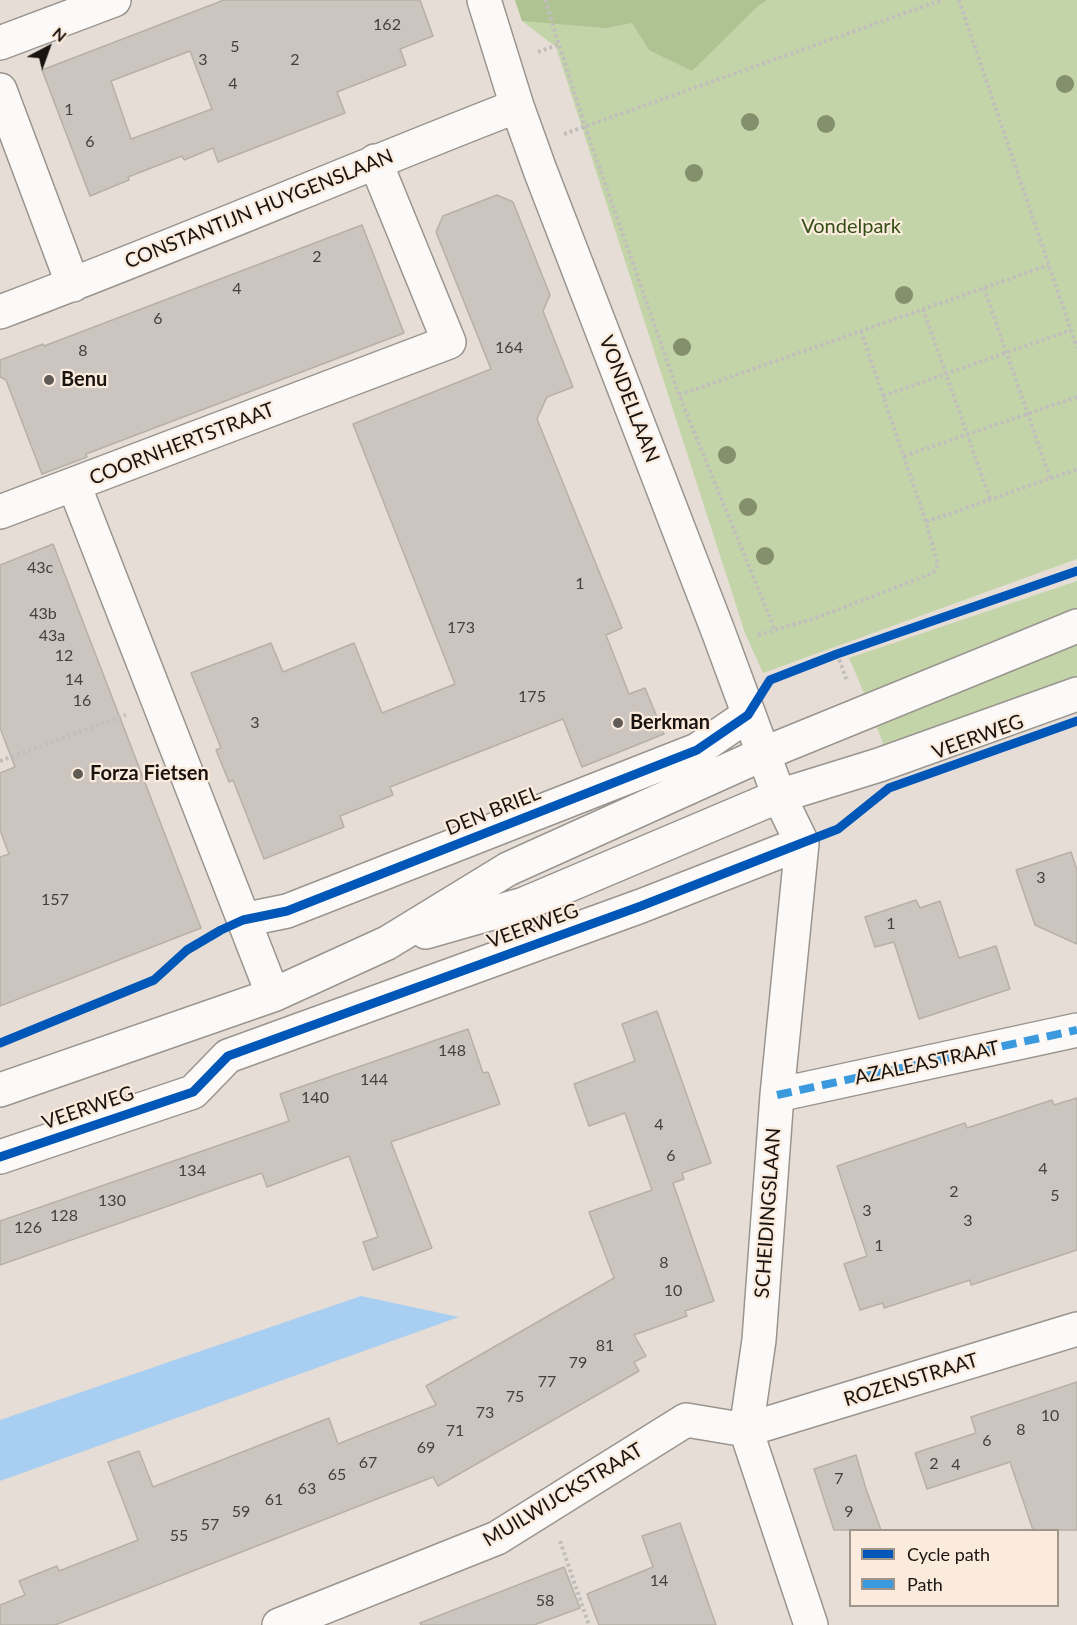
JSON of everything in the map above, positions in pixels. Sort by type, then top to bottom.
[{"type":"street","points":[[0,43],[114,0]]},
{"type":"street","name":"VONDELLAAN","points":[[484,0],[517,106],[779,796]]},
{"type":"street","points":[[0,90],[73,285]]},
{"type":"street","name":"CONSTANTIJN HUYGENSLAAN","points":[[0,312],[73,285],[375,161],[517,106]]},
{"type":"street","name":"COORNHERTSTRAAT","points":[[273,995],[74,485],[449,342],[375,161]]},
{"type":"street","points":[[0,513],[74,485]]},
{"type":"street","name":"VEERWEG","points":[[0,1090],[273,995],[387,944],[508,869],[763,754],[1077,626]]},
{"type":"street","name":"VEERWEG","points":[[387,944],[524,904],[779,796],[879,765],[1077,694]]},
{"type":"street","name":"DEN BRIEL","points":[[243,920],[287,911],[697,750],[748,715]]},
{"type":"street","points":[[779,796],[802,843]]},
{"type":"street","name":"VEERWEG","points":[[0,1157],[193,1092],[228,1056],[640,906],[802,843]]},
{"type":"street","name":"SCHEIDINGSLAAN","points":[[802,843],[777,1095],[759,1340],[746,1430],[811,1625]]},
{"type":"street","name":"AZALEASTRAAT","points":[[777,1095],[1077,1030]]},
{"type":"street","name":"ROZENSTRAAT","points":[[746,1430],[1077,1329]]},
{"type":"street","name":"MUILWIJCKSTRAAT","points":[[279,1625],[497,1538],[686,1420],[746,1430]]},
{"type":"path","points":[[545,0],[585,126],[679,395],[775,630]]},
{"type":"path","points":[[532,145],[942,0]]},
{"type":"path","points":[[959,0],[1077,348]]},
{"type":"path","points":[[679,395],[1049,265]]},
{"type":"path","points":[[984,288],[1050,478]]},
{"type":"path","points":[[924,309],[990,499]]},
{"type":"path","points":[[883,396],[1071,330]]},
{"type":"path","points":[[723,646],[819,617],[933,573],[938,565],[926,522],[861,331]]},
{"type":"path","points":[[904,456],[1077,397]]},
{"type":"path","points":[[926,522],[1077,469]]},
{"type":"path","points":[[827,658],[848,650]]},
{"type":"path","points":[[0,761],[160,703]]},
{"type":"path","points":[[548,1506],[589,1625]]},
{"type":"green space","name":"Vondelpark","points":[[515,0],[1077,0],[1077,559],[763,673],[745,633],[556,47],[522,21]]},
{"type":"green space","points":[[515,0],[767,0],[758,6],[692,71],[649,50],[632,23],[606,28],[522,21]]},
{"type":"green space","points":[[1077,581],[1077,615],[867,700],[849,658]]},
{"type":"green space","points":[[1077,637],[1077,683],[886,751],[874,720]]},
{"type":"water","points":[[361,1296],[459,1317],[0,1481],[0,1420]]},
{"type":"building","points":[[224,0],[420,0],[433,36],[400,49],[406,65],[337,92],[345,113],[218,162],[213,148],[184,160],[182,156],[128,177],[129,180],[90,196],[42,70]],"holes":[[[190,51],[212,109],[131,139],[111,81]]]},
{"type":"building","points":[[497,195],[513,202],[550,295],[543,311],[573,387],[547,397],[537,419],[622,628],[606,635],[629,694],[645,688],[664,734],[582,767],[563,719],[390,787],[393,795],[340,816],[344,827],[264,859],[233,780],[229,782],[216,750],[221,748],[191,673],[271,643],[283,672],[354,643],[382,713],[455,684],[353,424],[491,369],[436,232],[443,216]]},
{"type":"building","points":[[362,225],[404,333],[86,454],[87,457],[42,474],[6,380],[0,377],[0,360],[43,344],[44,346]]},
{"type":"building","points":[[53,544],[201,928],[0,1006],[0,857],[9,854],[0,830],[0,773],[15,767],[0,728],[0,565]]},
{"type":"building","points":[[1071,852],[1077,870],[1077,944],[1035,925],[1016,870]]},
{"type":"building","points":[[916,900],[920,908],[940,901],[959,958],[996,946],[1010,989],[919,1019],[894,942],[875,947],[865,917]]},
{"type":"building","points":[[657,1011],[711,1163],[682,1173],[684,1179],[673,1183],[714,1301],[685,1311],[687,1316],[634,1335],[646,1356],[634,1362],[639,1371],[438,1486],[433,1477],[55,1625],[0,1625],[0,1605],[25,1595],[19,1581],[57,1566],[59,1571],[138,1540],[108,1462],[139,1451],[153,1487],[329,1418],[338,1444],[436,1405],[426,1386],[614,1278],[589,1212],[652,1190],[625,1113],[589,1126],[574,1084],[635,1061],[622,1024]]},
{"type":"building","points":[[468,1029],[483,1073],[488,1072],[500,1104],[391,1142],[432,1248],[373,1270],[363,1242],[378,1237],[349,1156],[267,1187],[262,1173],[0,1265],[0,1221],[289,1121],[280,1094]]},
{"type":"building","points":[[1077,1098],[1077,1250],[971,1285],[970,1280],[884,1308],[883,1303],[860,1310],[844,1264],[867,1256],[837,1166],[965,1123],[967,1128],[1052,1100],[1054,1105]]},
{"type":"building","points":[[1077,1382],[1077,1530],[1033,1529],[1010,1462],[927,1489],[915,1453],[976,1433],[971,1417]]},
{"type":"building","points":[[856,1455],[881,1529],[834,1530],[814,1469]]},
{"type":"building","points":[[680,1523],[716,1625],[599,1625],[587,1594],[653,1567],[642,1536]]},
{"type":"building","points":[[564,1567],[580,1608],[534,1625],[421,1625],[420,1623]]},
{"type":"marked path","points":[[777,1095],[1077,1030]]},
{"type":"cycle path","points":[[0,1043],[154,980],[187,950],[243,920],[287,911],[697,750],[748,715],[770,680],[837,654],[1077,571]]},
{"type":"cycle path","points":[[0,1157],[193,1092],[228,1056],[641,906],[838,829],[889,788],[1077,721]]},
{"type":"place","name":"Benu","points":[[49,380]]},
{"type":"place","name":"Berkman","points":[[618,723]]},
{"type":"place","name":"Forza Fietsen","points":[[78,774]]}]
